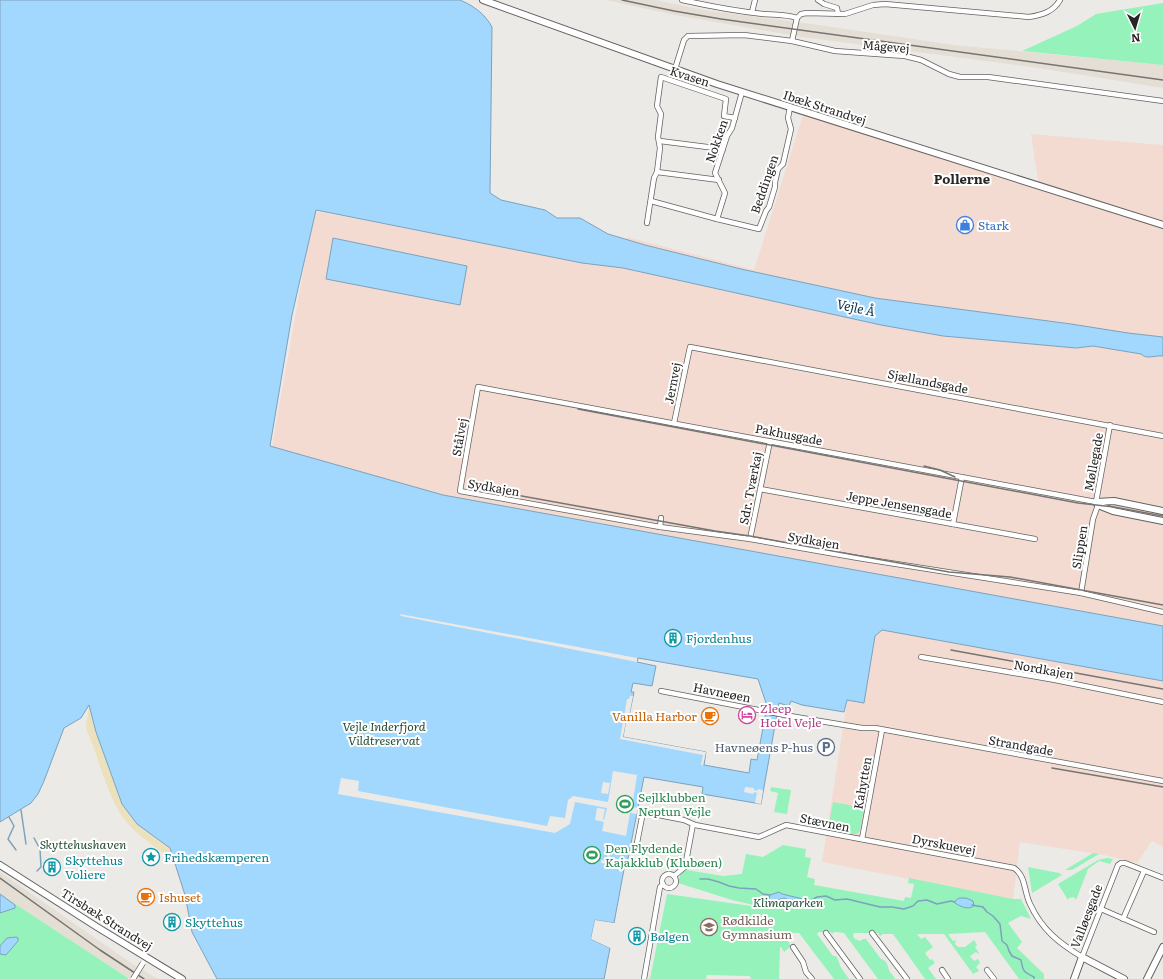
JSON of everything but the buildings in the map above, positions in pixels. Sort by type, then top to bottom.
[{"type":"street","name":"Ibæk Strandvej","points":[[483,0],[742,92],[1163,225]]},
{"type":"street","points":[[682,0],[763,14],[787,14],[796,18]]},
{"type":"street","points":[[752,12],[755,0]]},
{"type":"street","points":[[818,0],[824,4],[837,8],[838,14]]},
{"type":"street","points":[[792,41],[796,18],[801,14],[807,13],[845,14],[873,5],[884,4],[1029,17],[1041,15],[1051,10],[1060,0]]},
{"type":"street","name":"Mågevej","points":[[675,69],[684,40],[688,36],[744,35],[792,41],[835,51],[910,57],[921,60],[949,74],[960,77],[996,78],[1163,101]]},
{"type":"street","name":"Kvasen","points":[[647,223],[654,178],[657,172],[660,141],[658,137],[661,114],[657,106],[661,77],[726,98],[724,116],[735,118]]},
{"type":"street","name":"Nokken","points":[[717,219],[725,193],[715,173],[727,136],[732,128],[742,92]]},
{"type":"street","name":"Beddingen","points":[[651,201],[759,229],[769,207],[775,187],[774,182],[778,169],[783,164],[791,129],[788,118],[790,107]]},
{"type":"street","points":[[660,141],[723,148]]},
{"type":"street","points":[[657,172],[719,180]]},
{"type":"street","name":"Jernvej","points":[[674,423],[690,347]]},
{"type":"street","name":"Sjællandsgade","points":[[690,347],[1163,436]]},
{"type":"street","name":"Pakhusgade","points":[[478,387],[962,477],[1097,504],[1113,512],[1163,521]]},
{"type":"street","name":"Stålvej","points":[[460,491],[478,387]]},
{"type":"street","name":"Møllegade","points":[[1097,504],[1110,425]]},
{"type":"street","name":"Sdr. Tværkaj","points":[[750,539],[770,441]]},
{"type":"street","points":[[953,524],[962,477]]},
{"type":"street","name":"Jeppe Jensensgade","points":[[760,489],[1035,539]]},
{"type":"street","name":"Sydkajen","points":[[460,491],[660,527],[750,539],[888,563],[1081,592],[1163,612]]},
{"type":"street","name":"Pakhusgade","points":[[1097,504],[1114,501],[1163,511]]},
{"type":"street","name":"Slippen","points":[[1081,592],[1093,519],[1097,504]]},
{"type":"street","points":[[660,527],[661,518]]},
{"type":"street","name":"Nordkajen","points":[[921,657],[1055,680],[1163,702]]},
{"type":"street","name":"Havneøen","points":[[661,691],[842,725],[875,728]]},
{"type":"street","name":"Strandgade","points":[[875,728],[1163,780]]},
{"type":"street","name":"Kahytten","points":[[862,839],[882,730]]},
{"type":"street","name":"Stævnen","points":[[637,843],[643,812],[759,837],[786,825],[862,839]]},
{"type":"street","points":[[674,876],[685,867],[693,824]]},
{"type":"street","name":"Dyrskuevej","points":[[862,839],[1014,868],[1020,872],[1029,904],[1046,930],[1059,942],[1082,957]]},
{"type":"street","name":"Valløesgade","points":[[1074,979],[1118,865],[1121,863],[1144,871]]},
{"type":"street","name":"Tirsbæk Strandvej","points":[[0,864],[145,960],[182,979]]},
{"type":"street","points":[[1123,918],[1144,871],[1163,878]]},
{"type":"street","points":[[644,979],[660,887],[663,884],[662,879],[665,875],[670,874],[674,876]]},
{"type":"street","points":[[663,884],[667,887],[672,886],[675,882],[674,876]]},
{"type":"street","points":[[1101,909],[1154,932]]},
{"type":"street","points":[[826,933],[860,979]]},
{"type":"street","points":[[872,933],[907,979]]},
{"type":"street","points":[[1147,979],[1163,946]]},
{"type":"street","points":[[793,947],[803,962],[806,972],[812,979]]},
{"type":"street","points":[[1082,957],[1124,979]]},
{"type":"street","points":[[133,979],[145,960]]},
{"type":"street","points":[[942,970],[948,979]]},
{"type":"street","points":[[987,970],[994,979]]},
{"type":"shaded area","points":[[606,0],[656,0],[703,10],[954,45],[1163,65],[1163,88],[1032,67],[802,37],[675,15]]},
{"type":"shaded area","points":[[805,109],[1039,187],[1031,134],[1163,145],[1163,847],[1152,841],[1137,863],[1104,855],[1020,842],[1013,899],[822,862],[847,702],[798,691],[266,499],[272,446],[314,211],[618,268],[627,237],[754,270]]},
{"type":"shaded area","points":[[0,872],[134,965],[158,979],[130,979],[0,894]]},
{"type":"green space","points":[[1163,3],[1163,65],[1022,51],[1077,26],[1096,14]]},
{"type":"green space","points":[[771,787],[791,790],[787,814],[774,812],[778,793],[770,791]]},
{"type":"green space","points":[[833,802],[864,808],[860,830],[858,833],[855,834],[828,830]]},
{"type":"green space","name":"Klimaparken","points":[[783,845],[806,849],[805,857],[811,858],[807,877],[815,879],[814,885],[904,901],[905,897],[911,898],[914,884],[908,883],[909,878],[1013,899],[1021,899],[1031,919],[1021,916],[1008,923],[1022,942],[1017,948],[1044,974],[1044,979],[1019,979],[985,932],[948,934],[953,941],[956,940],[955,944],[958,947],[965,947],[974,940],[977,945],[975,947],[979,953],[978,954],[976,952],[970,956],[974,961],[978,959],[980,963],[976,967],[979,971],[973,974],[944,934],[917,934],[921,939],[925,937],[933,947],[925,953],[930,960],[932,959],[935,963],[928,968],[936,979],[925,979],[893,934],[883,934],[880,936],[878,933],[854,933],[853,936],[855,939],[860,941],[866,939],[881,959],[886,962],[895,979],[878,979],[844,933],[834,932],[832,934],[831,932],[819,932],[817,934],[833,956],[836,956],[840,966],[849,979],[834,979],[799,933],[793,933],[786,939],[790,944],[790,947],[784,952],[780,947],[779,979],[751,979],[750,976],[707,975],[706,979],[650,979],[667,894],[758,907],[678,883],[681,872],[687,870],[723,876],[742,874],[746,854],[763,857]]},
{"type":"green space","points":[[1093,853],[1099,854],[1072,870],[1065,870]]},
{"type":"green space","points":[[1107,858],[1113,859],[1110,864],[1099,861],[1088,869],[1076,900],[1074,897],[1069,898],[1068,900],[1058,884],[1098,860]]},
{"type":"green space","points":[[1028,867],[1059,873],[1062,875],[1032,893]]},
{"type":"green space","points":[[0,894],[128,978],[128,979],[0,979]]},
{"type":"sand","points":[[89,707],[96,732],[122,804],[137,824],[169,848],[175,863],[135,831],[122,817],[105,781],[87,731],[86,726]]},
{"type":"water","name":"Vejle Inderfjord Vildtreservat","points":[[0,0],[460,0],[479,11],[492,27],[490,193],[501,200],[545,210],[557,218],[580,218],[608,234],[645,245],[741,269],[875,298],[1163,337],[1163,356],[1146,357],[1141,354],[1093,346],[1076,348],[943,336],[881,325],[623,268],[582,263],[316,210],[292,315],[270,446],[443,495],[1163,626],[1163,681],[882,630],[875,636],[864,703],[847,700],[844,712],[802,705],[791,701],[789,706],[779,703],[761,804],[702,794],[703,787],[644,777],[614,923],[595,920],[591,939],[610,948],[604,979],[217,979],[192,932],[185,895],[170,848],[137,824],[122,804],[96,732],[89,705],[81,718],[64,728],[38,794],[31,803],[0,822]],"holes":[[[638,658],[758,679],[767,706],[757,760],[751,759],[749,773],[704,765],[706,752],[623,737],[634,692],[631,692],[633,683],[652,686],[656,666],[637,662]]]},
{"type":"water","points":[[333,238],[467,266],[460,305],[326,279]]},
{"type":"water","points":[[779,892],[807,900],[804,906],[796,907],[785,898],[776,901],[769,899],[770,895]]},
{"type":"water","points":[[0,894],[15,905],[15,908],[0,913]]},
{"type":"water","points":[[959,898],[966,898],[973,901],[974,906],[964,908],[960,906],[954,902]]},
{"type":"water","points":[[7,938],[18,938],[18,941],[6,955],[0,954],[0,946]]},
{"type":"pier","points":[[400,614],[637,658],[637,662],[401,616]]},
{"type":"pier","points":[[630,696],[633,696],[623,737],[706,752],[703,765],[701,765],[703,755],[620,739],[627,699],[629,699]]},
{"type":"pier","points":[[613,771],[637,775],[632,807],[638,808],[637,814],[630,813],[626,836],[602,831],[604,822],[595,820],[597,808],[605,809],[604,820],[607,808],[575,802],[570,824],[555,833],[338,794],[341,778],[359,781],[358,791],[547,826],[550,816],[565,818],[568,800],[573,796],[608,802]]},
{"type":"pier","points":[[603,782],[610,783],[608,794],[601,793]]},
{"type":"pier","points":[[745,787],[754,788],[754,790],[757,791],[758,789],[763,790],[761,804],[755,803],[757,793],[754,792],[753,794],[744,792]]},
{"type":"pier","points":[[607,853],[617,863],[625,864],[624,867],[601,863],[601,860],[612,862],[607,857]]},
{"type":"pier","points":[[595,920],[614,923],[614,925],[597,922],[594,938],[610,946],[610,948],[591,939]]},
{"type":"waterway","points":[[21,810],[26,844]]},
{"type":"waterway","points":[[9,817],[14,826],[8,839],[16,850]]},
{"type":"waterway","points":[[34,838],[40,849],[41,867],[37,871]]},
{"type":"waterway","points":[[700,879],[708,879],[739,888],[756,889],[763,894],[770,895]]},
{"type":"waterway","points":[[805,900],[812,900],[817,897],[826,896],[835,900],[847,899],[880,907],[904,909],[913,906],[918,901],[927,900],[937,904],[951,901],[955,902]]},
{"type":"waterway","points":[[972,905],[983,907],[1000,924],[1002,941],[1007,945],[1012,956],[1021,960],[1024,971],[1034,977],[1034,979]]},
{"type":"railway","points":[[622,0],[721,19],[1163,80]]},
{"type":"railway","points":[[578,409],[1078,503],[1114,507],[1163,516]]},
{"type":"railway","points":[[924,466],[940,470],[955,477]]},
{"type":"railway","points":[[467,486],[949,572],[1010,577],[1163,605]]},
{"type":"railway","points":[[951,650],[1163,689]]},
{"type":"railway","points":[[1052,768],[1163,787]]},
{"type":"railway","points":[[0,878],[100,950],[144,979]]},
{"type":"place","name":"Stark","points":[[965,225]]},
{"type":"place","name":"Fjordenhus","points":[[673,638]]},
{"type":"place","name":"Zleep Hotel Vejle","points":[[747,715]]},
{"type":"place","name":"Vanilla Harbor","points":[[710,716]]},
{"type":"place","name":"Havneøens P-hus","points":[[826,747]]},
{"type":"place","name":"Sejlklubben Neptun Vejle","points":[[625,804]]},
{"type":"place","name":"Den Flydende Kajakklub (Klubøen)","points":[[592,855]]},
{"type":"place","name":"Frihedskæmperen","points":[[151,857]]},
{"type":"place","name":"Skyttehus Voliere","points":[[52,867]]},
{"type":"place","name":"Ishuset","points":[[146,897]]},
{"type":"place","name":"Skyttehus","points":[[172,922]]},
{"type":"place","name":"Rødkilde Gymnasium","points":[[709,927]]},
{"type":"place","name":"Bølgen","points":[[637,936]]},
{"type":"district","name":"Pollerne","points":[[962,178]]},
{"type":"water label","name":"Vejle Å","points":[[856,307]]},
{"type":"park label","name":"Skyttehushaven","points":[[83,844]]}]
